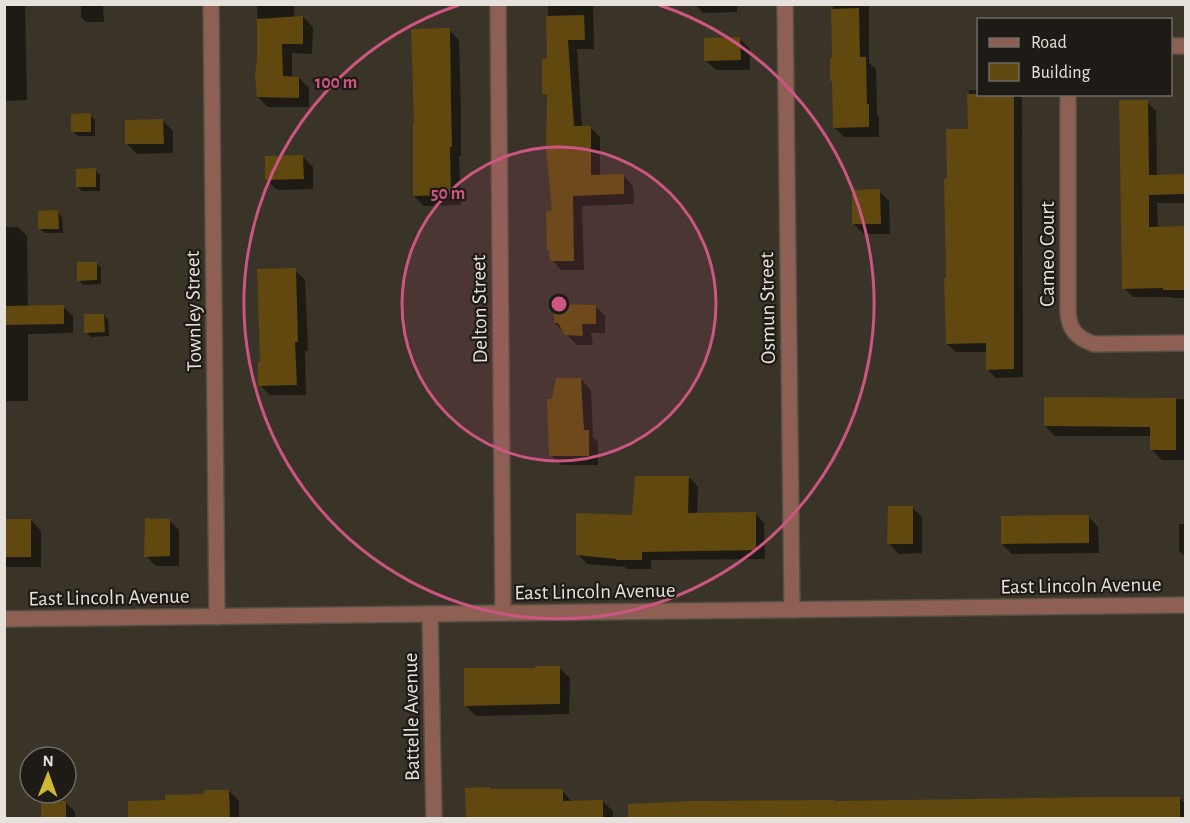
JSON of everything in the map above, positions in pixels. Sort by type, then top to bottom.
[{"type":"street","name":"Townley Street","points":[[211,4],[217,616]]},
{"type":"street","name":"Delton Street","points":[[498,4],[502,614]]},
{"type":"street","name":"Osmun Street","points":[[785,4],[792,610]]},
{"type":"street","name":"Cameo Court","points":[[1068,96],[1068,312],[1071,327],[1083,340],[1094,344],[1185,343]]},
{"type":"street","name":"East Lincoln Avenue","points":[[4,620],[1185,605]]},
{"type":"street","name":"Battelle Avenue","points":[[430,614],[434,819]]},
{"type":"building","points":[[859,8],[860,57],[866,57],[869,127],[833,128],[832,81],[830,81],[831,9]]},
{"type":"building","points":[[584,15],[585,40],[568,40],[574,126],[591,126],[591,175],[624,174],[624,194],[573,196],[574,261],[550,261],[549,250],[547,250],[546,211],[552,210],[546,150],[547,95],[542,94],[542,59],[547,59],[546,16]]},
{"type":"building","points":[[303,16],[303,44],[282,44],[283,76],[299,77],[299,98],[257,97],[255,76],[257,19]]},
{"type":"building","points":[[450,28],[451,195],[413,196],[414,123],[411,29]]},
{"type":"building","points":[[740,37],[741,60],[704,61],[704,38]]},
{"type":"building","points":[[967,94],[1014,96],[1014,369],[986,370],[986,343],[946,344],[944,179],[947,179],[946,129],[968,129]]},
{"type":"building","points":[[1119,100],[1148,100],[1149,175],[1184,174],[1185,194],[1149,195],[1149,227],[1185,226],[1185,290],[1122,289]]},
{"type":"building","points":[[91,113],[91,132],[71,132],[71,114]]},
{"type":"building","points":[[163,119],[164,144],[125,144],[125,120]]},
{"type":"building","points":[[303,155],[304,179],[265,180],[265,156]]},
{"type":"building","points":[[96,168],[96,187],[76,187],[76,169]]},
{"type":"building","points":[[880,189],[881,224],[852,224],[852,190]]},
{"type":"building","points":[[58,210],[59,229],[38,229],[38,211]]},
{"type":"building","points":[[77,262],[97,262],[97,280],[77,281]]},
{"type":"building","points":[[296,268],[297,385],[258,386],[258,362],[260,362],[257,269]]},
{"type":"building","points":[[554,304],[596,305],[596,324],[582,324],[583,336],[565,335],[558,323],[554,323]]},
{"type":"building","points":[[64,305],[64,324],[4,325],[4,306]]},
{"type":"building","points":[[84,314],[104,314],[105,332],[84,333]]},
{"type":"building","points":[[556,378],[581,378],[584,430],[589,430],[589,456],[549,456],[547,399],[552,399]]},
{"type":"building","points":[[1044,397],[1176,398],[1176,450],[1150,450],[1150,427],[1044,426]]},
{"type":"building","points":[[635,476],[689,476],[688,513],[756,512],[756,550],[642,552],[642,560],[616,560],[576,555],[576,513],[632,515]]},
{"type":"building","points":[[888,506],[913,506],[913,544],[887,544]]},
{"type":"building","points":[[1089,515],[1089,543],[1001,544],[1001,516]]},
{"type":"building","points":[[145,518],[170,519],[170,556],[144,557]]},
{"type":"building","points":[[6,519],[31,519],[31,557],[6,557]]},
{"type":"building","points":[[535,666],[560,666],[560,704],[464,706],[464,668],[535,668]]},
{"type":"building","points":[[491,787],[491,789],[563,789],[563,801],[603,800],[603,819],[466,819],[465,788]]},
{"type":"building","points":[[204,790],[229,790],[230,819],[128,819],[128,801],[165,800],[165,795],[204,794]]},
{"type":"building","points":[[1180,797],[1180,819],[628,819],[628,804],[691,801]]},
{"type":"building","points":[[41,805],[66,805],[66,819],[41,819]]}]
